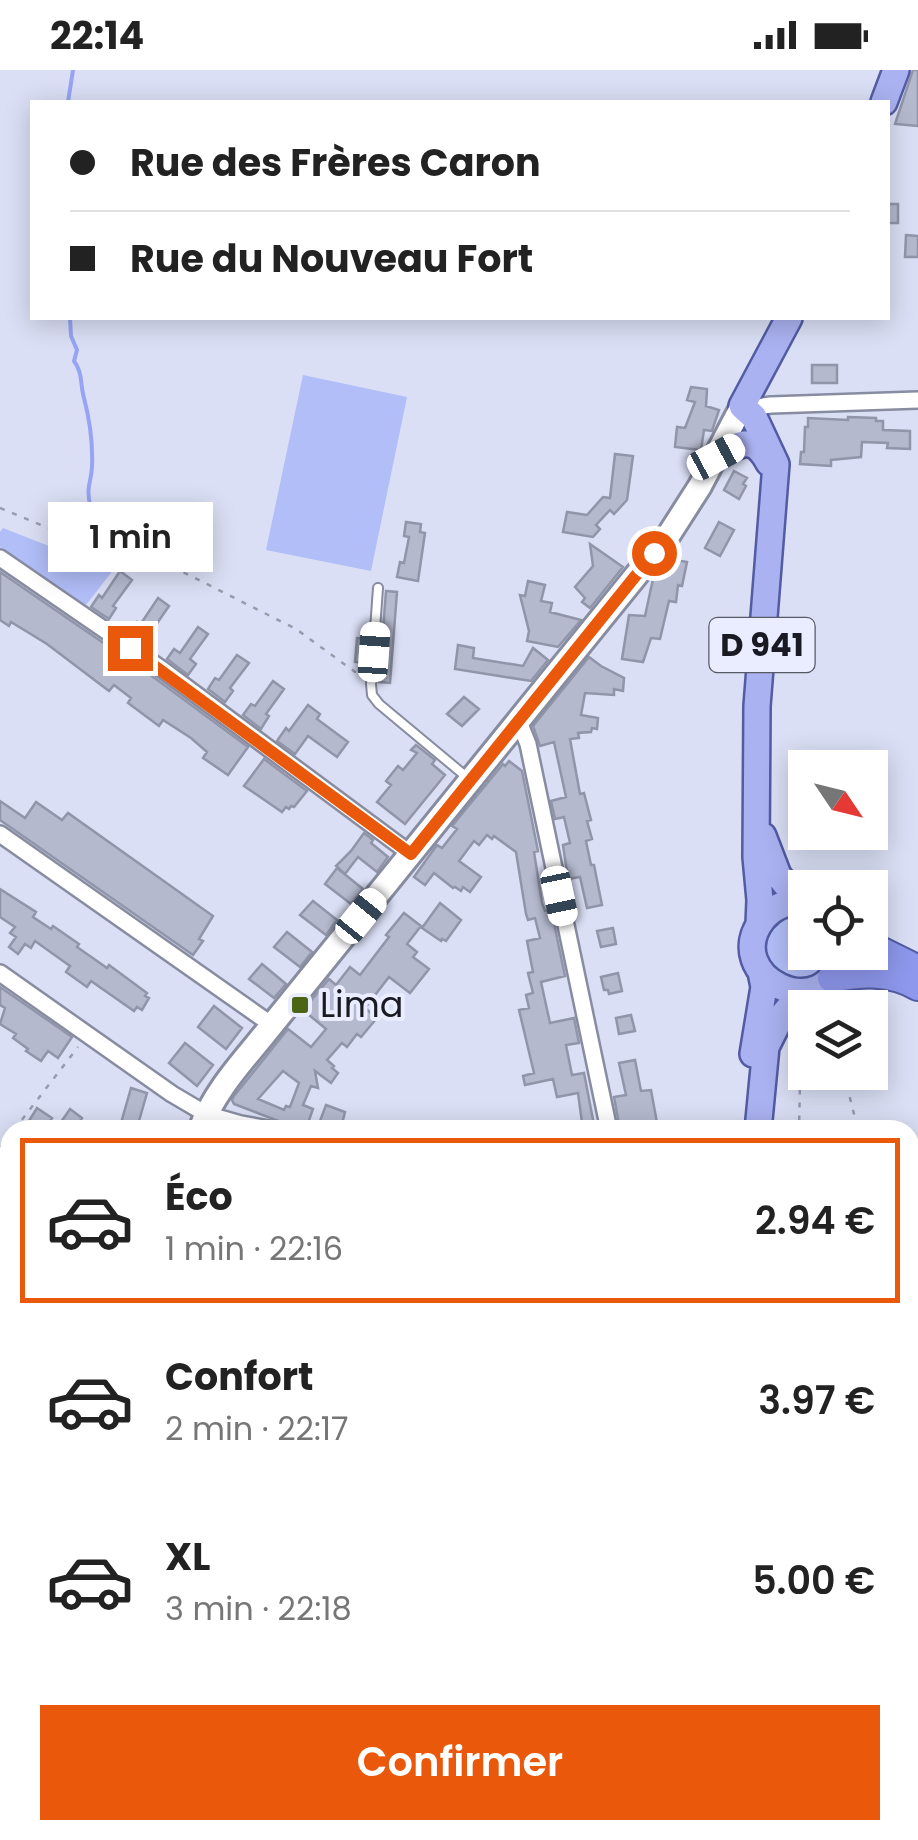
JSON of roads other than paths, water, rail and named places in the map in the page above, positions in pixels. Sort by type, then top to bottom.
[{"type":"highway","points":[[888,955],[918,970]]},
{"type":"highway","points":[[861,970],[890,974],[918,986]]},
{"type":"main road","points":[[885,100],[896,70]]},
{"type":"main road","points":[[204,1120],[272,1025],[679,521],[748,412],[788,320]]},
{"type":"main road","name":"D 941","points":[[748,412],[775,459],[757,706],[759,924]]},
{"type":"main road","points":[[716,457],[740,444],[752,444],[765,456],[775,477]]},
{"type":"main road","name":"D 941","points":[[757,814],[768,854],[788,886]]},
{"type":"main road","points":[[756,1120],[752,1063],[764,987],[753,948],[754,936],[770,912],[788,903]]},
{"type":"main road","points":[[808,990],[823,985],[834,970]]},
{"type":"main road","points":[[761,972],[772,984],[788,990]]},
{"type":"main road","points":[[757,1120],[766,1047],[788,1009]]},
{"type":"street","points":[[748,412],[771,405],[918,400]]},
{"type":"street","points":[[0,558],[163,670],[411,854]]},
{"type":"street","points":[[516,723],[528,744],[607,1120]]},
{"type":"street","points":[[0,834],[272,1025]]},
{"type":"street","points":[[0,972],[172,1094],[201,1120]]},
{"type":"lane","points":[[378,588],[372,695],[470,780]]},
{"type":"waterway","points":[[68,100],[73,70]]},
{"type":"waterway","points":[[70,320],[77,350],[74,361],[91,432],[90,505]]},
{"type":"place","name":"Lima","points":[[300,1005]]}]
